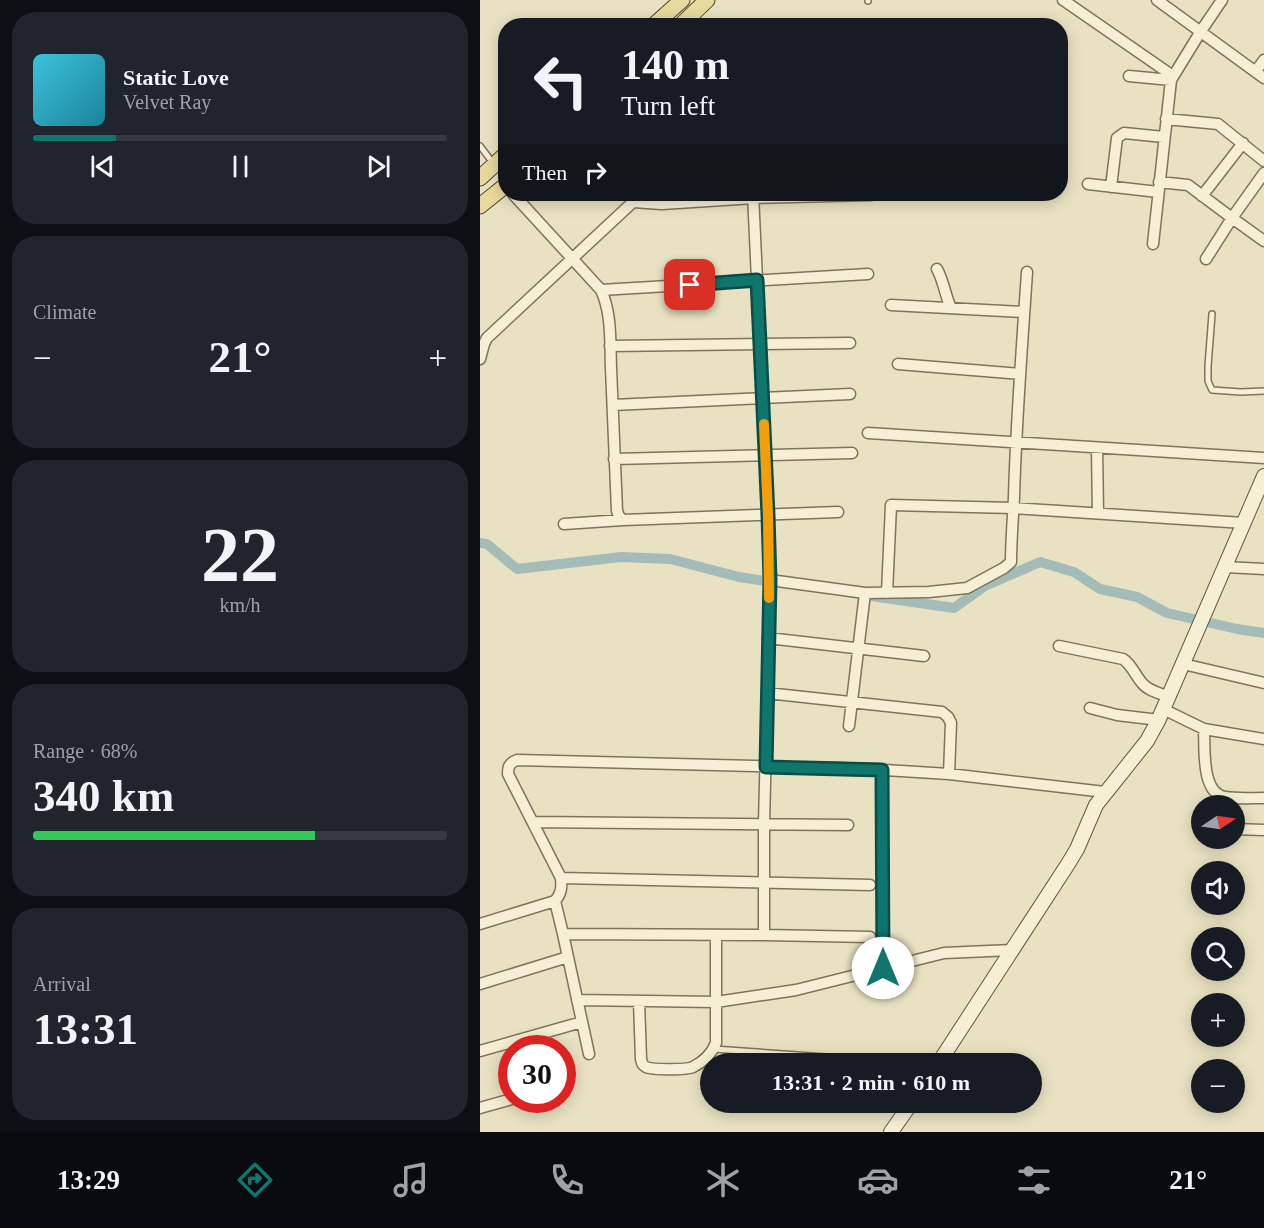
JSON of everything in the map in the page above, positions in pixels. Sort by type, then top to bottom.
[{"type":"main road","points":[[662,18],[682,0]]},
{"type":"main road","points":[[688,18],[707,0]]},
{"type":"main road","points":[[480,178],[498,161]]},
{"type":"main road","points":[[480,206],[498,191]]},
{"type":"street","points":[[1063,0],[1172,78]]},
{"type":"street","points":[[1157,0],[1260,74],[1264,60]]},
{"type":"street","points":[[1153,244],[1172,78],[1222,0]]},
{"type":"street","points":[[1129,76],[1172,78]]},
{"type":"street","points":[[1166,119],[1218,124],[1264,161]]},
{"type":"street","points":[[1111,187],[1116,138],[1119,135],[1124,133],[1164,137]]},
{"type":"street","points":[[1202,196],[1243,143]]},
{"type":"street","points":[[1206,259],[1264,173]]},
{"type":"street","points":[[1088,184],[1111,187],[1188,185],[1264,241]]},
{"type":"street","points":[[519,201],[600,290],[607,308],[617,511],[623,520]]},
{"type":"street","points":[[480,358],[488,338],[633,202],[662,204],[696,201]]},
{"type":"street","points":[[753,201],[770,580],[764,824],[764,935]]},
{"type":"street","points":[[937,269],[951,308]]},
{"type":"street","points":[[770,580],[865,593],[929,592],[967,588],[1011,562],[1027,272]]},
{"type":"street","points":[[600,290],[868,274]]},
{"type":"street","points":[[891,305],[1024,312]]},
{"type":"street","points":[[610,346],[850,342]]},
{"type":"street","points":[[898,364],[1020,374]]},
{"type":"street","points":[[613,405],[850,394]]},
{"type":"street","points":[[868,433],[1264,458]]},
{"type":"street","points":[[1098,448],[1098,513]]},
{"type":"street","points":[[614,459],[852,453]]},
{"type":"street","points":[[945,1053],[1077,849],[1096,804],[1147,741],[1164,709],[1262,485]]},
{"type":"street","points":[[887,593],[891,505],[1013,508],[1244,523]]},
{"type":"street","points":[[564,524],[838,512]]},
{"type":"street","points":[[1225,567],[1264,570]]},
{"type":"street","points":[[849,726],[865,593]]},
{"type":"street","points":[[768,638],[924,656]]},
{"type":"street","points":[[1059,646],[1123,659],[1164,709],[1204,729],[1264,739]]},
{"type":"street","points":[[1183,664],[1264,683]]},
{"type":"street","points":[[767,693],[942,712],[951,723],[949,774]]},
{"type":"street","points":[[1090,708],[1117,715],[1164,709]]},
{"type":"street","points":[[1204,729],[1207,780],[1217,795]]},
{"type":"street","points":[[480,924],[555,901],[561,893],[561,878],[508,774],[508,767],[517,760],[882,770],[949,774],[1105,792]]},
{"type":"street","points":[[882,770],[883,968]]},
{"type":"street","points":[[1245,799],[1264,798]]},
{"type":"street","points":[[533,822],[848,825]]},
{"type":"street","points":[[1245,829],[1264,830]]},
{"type":"street","points":[[561,878],[870,885]]},
{"type":"street","points":[[555,901],[589,1054]]},
{"type":"street","points":[[563,934],[716,934],[870,938]]},
{"type":"street","points":[[639,1001],[640,1059],[646,1067],[692,1068],[709,1055],[716,1043],[716,934]]},
{"type":"street","points":[[577,1000],[716,1002],[796,990],[944,953],[1012,950]]},
{"type":"street","points":[[480,984],[568,957]]},
{"type":"street","points":[[480,1051],[582,1022]]},
{"type":"street","points":[[480,1108],[498,1103]]},
{"type":"street","points":[[891,1132],[904,1113]]},
{"type":"lane","points":[[480,146],[498,158]]},
{"type":"lane","points":[[1212,314],[1208,381],[1212,390],[1264,391]]},
{"type":"lane","points":[[714,1049],[770,1053]]},
{"type":"waterway","points":[[480,543],[487,544],[517,569],[621,557],[670,559],[739,577],[766,581]]},
{"type":"waterway","points":[[871,596],[954,608],[985,586],[1040,562],[1074,572],[1100,589],[1137,597],[1167,613],[1264,633]]},
{"type":"slow traffic","points":[[764,424],[769,598]]},
{"type":"route","points":[[690,285],[757,280],[770,580],[766,767],[882,770],[883,968]]}]
